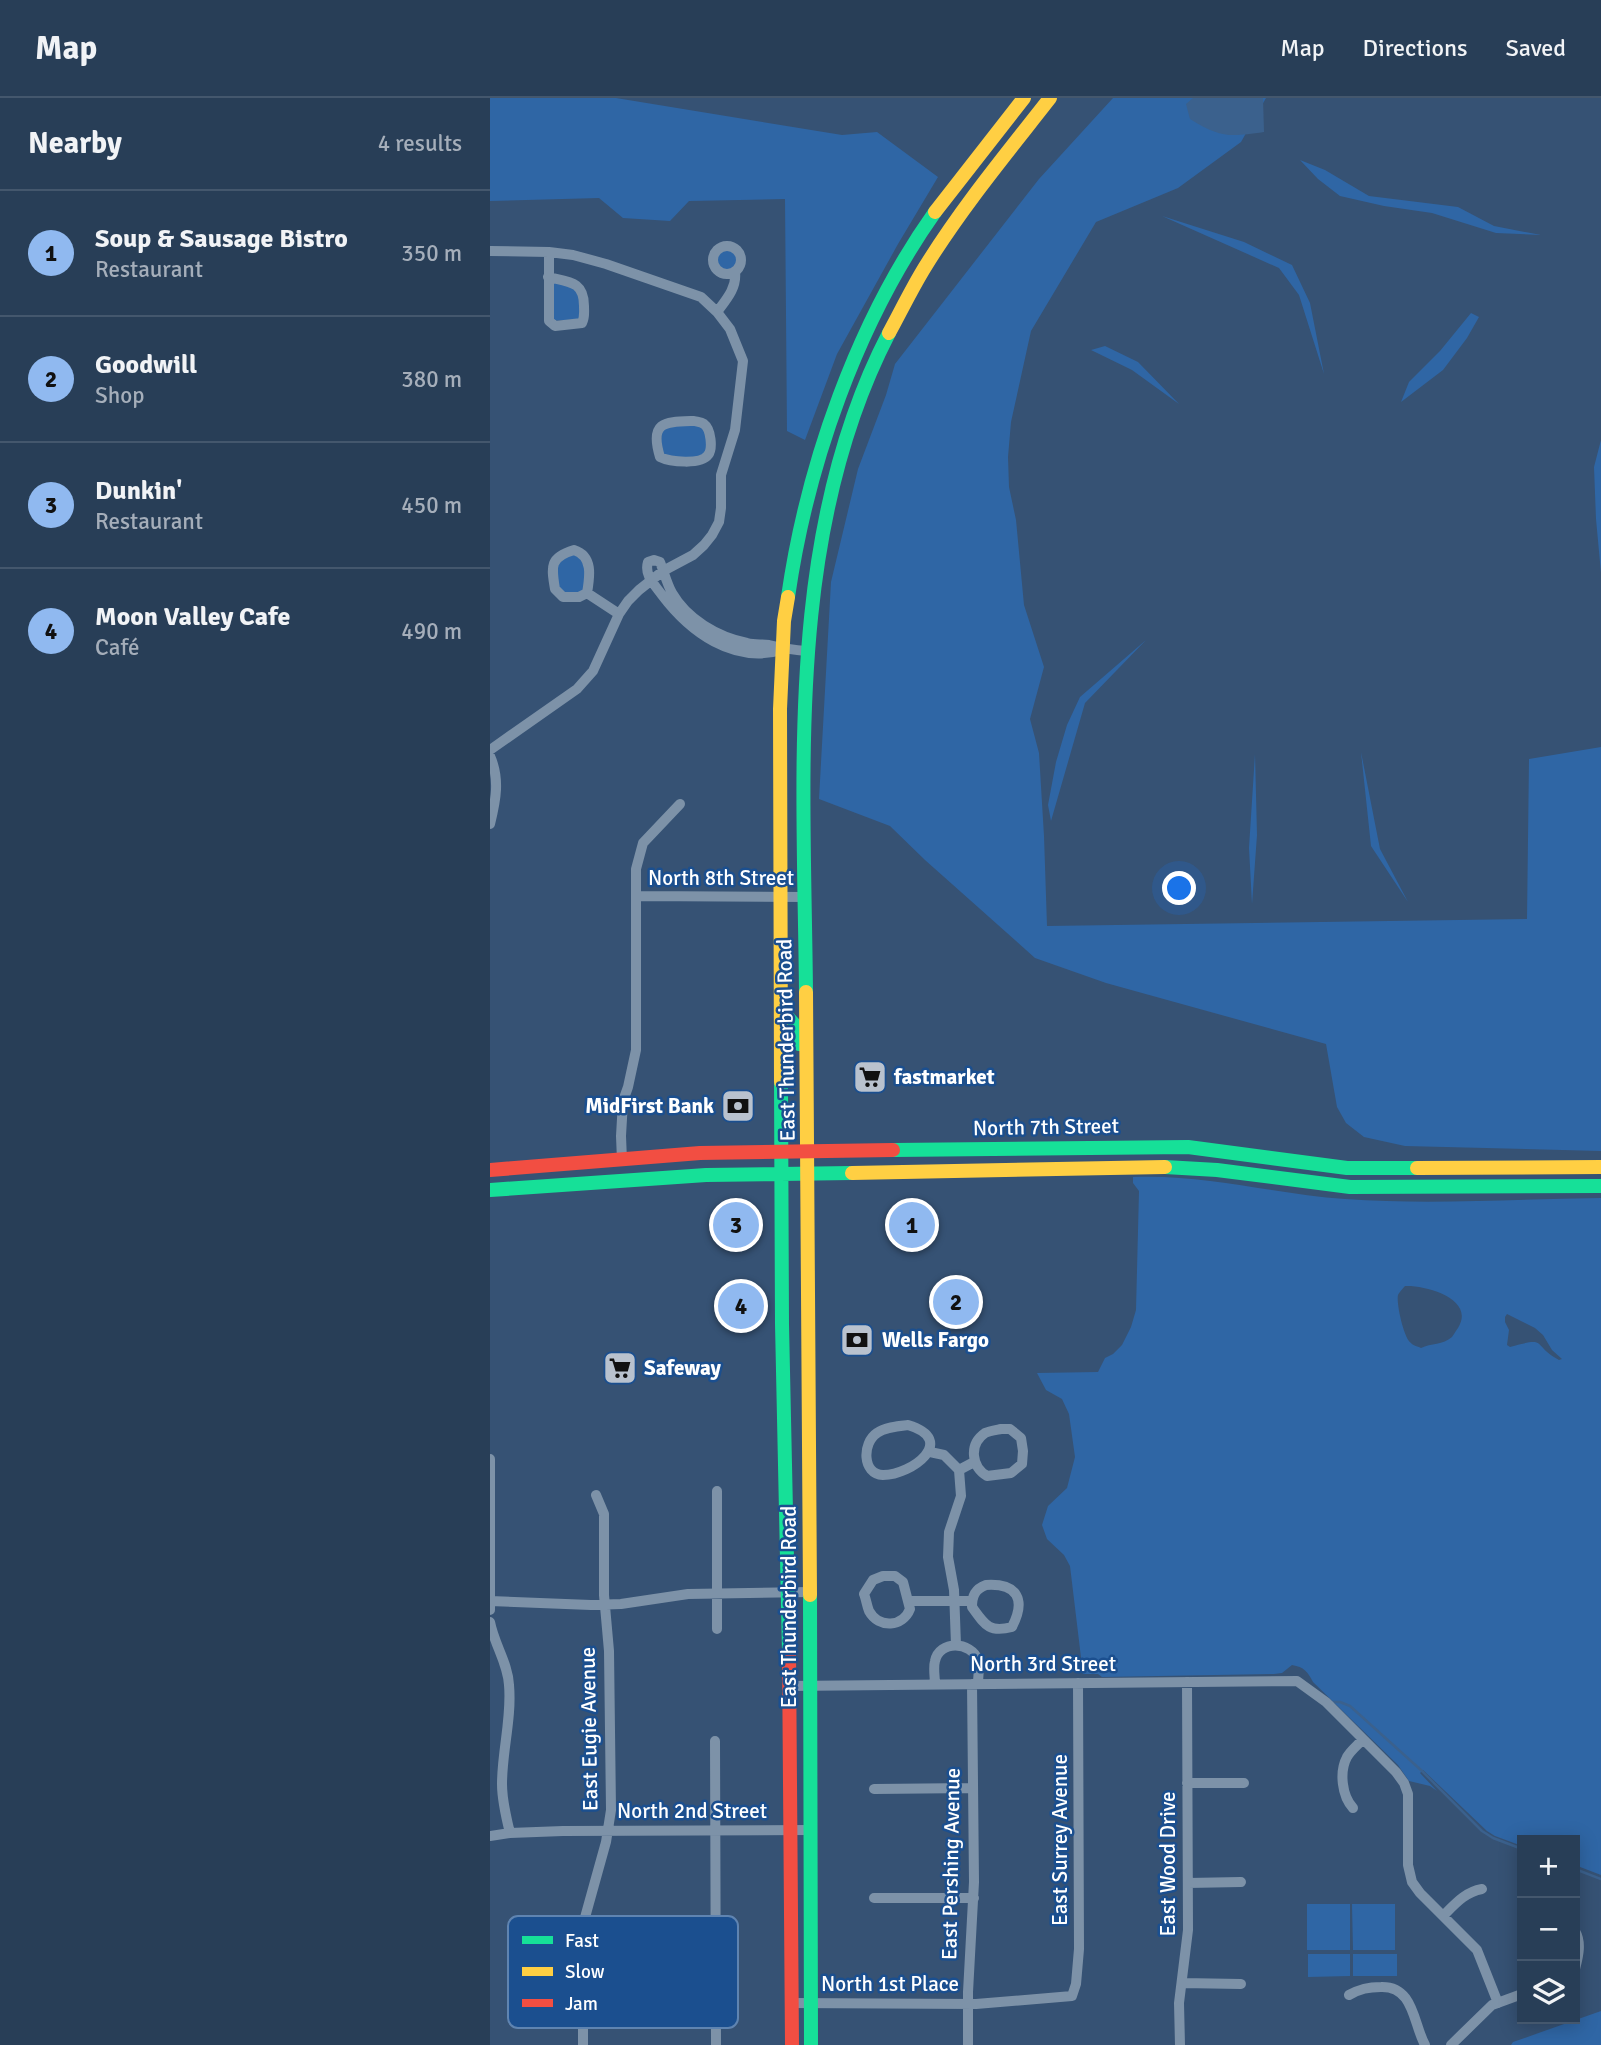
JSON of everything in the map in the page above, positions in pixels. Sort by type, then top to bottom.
[{"type":"main road","name":"East Thunderbird Road","points":[[792,2045],[788,1593],[782,1338],[782,650],[793,560],[802,516],[840,394],[890,287],[933,215],[1024,98]]},
{"type":"main road","name":"East Thunderbird Road","points":[[811,2045],[804,735],[806,651],[813,584],[827,512],[844,446],[870,374],[909,293],[975,192],[1050,98]]},
{"type":"main road","points":[[780,995],[806,1013]]},
{"type":"main road","points":[[781,1010],[798,1028],[799,1072],[808,1092]]},
{"type":"main road","name":"North 7th Street","points":[[490,1170],[700,1153],[1177,1146],[1347,1168],[1601,1167]]},
{"type":"main road","name":"North 7th Street","points":[[490,1189],[706,1175],[1175,1167],[1350,1188],[1601,1186]]},
{"type":"street","points":[[490,251],[573,255],[701,297],[730,329],[743,361],[735,430],[721,475],[719,522],[704,545],[639,590],[618,614],[593,671],[577,689],[490,753],[497,786],[490,824]]},
{"type":"street","points":[[548,277],[575,284],[581,290],[584,302],[582,323],[555,326],[550,321],[548,277],[549,252]]},
{"type":"street","points":[[717,312],[734,285],[735,272]]},
{"type":"street","points":[[667,422],[702,423],[708,429],[711,449],[703,459],[667,460],[660,457],[658,431],[667,422]]},
{"type":"street","points":[[711,449],[727,453]]},
{"type":"street","points":[[574,550],[585,555],[588,561],[587,593],[579,597],[563,597],[555,589],[556,557],[574,550]]},
{"type":"street","points":[[700,628],[671,591],[658,561],[648,562],[647,569],[652,581],[673,611],[721,645],[745,652],[767,654],[782,650],[806,651]]},
{"type":"street","points":[[587,593],[618,614]]},
{"type":"street","points":[[622,1160],[622,1101],[636,1051],[636,869],[643,843],[680,804]]},
{"type":"street","name":"North 8th Street","points":[[637,896],[806,897]]},
{"type":"street","points":[[908,1425],[922,1429],[929,1438],[930,1452],[923,1460],[885,1475],[871,1470],[866,1459],[867,1446],[874,1434],[898,1426],[908,1425]]},
{"type":"street","points":[[1010,1429],[1021,1438],[1022,1464],[1011,1473],[987,1476],[978,1470],[974,1462],[976,1444],[985,1433],[1010,1429]]},
{"type":"street","points":[[930,1452],[944,1455],[959,1470],[961,1496],[948,1543],[955,1600],[956,1645],[941,1650],[935,1659],[935,1684]]},
{"type":"street","points":[[490,1459],[490,1610]]},
{"type":"street","points":[[959,1470],[974,1462]]},
{"type":"street","points":[[716,1491],[717,1629]]},
{"type":"street","name":"East Eugie Avenue","points":[[586,1916],[611,1810],[604,1514],[596,1495]]},
{"type":"street","points":[[883,1576],[895,1576],[903,1582],[909,1601],[911,1609],[906,1618],[887,1624],[870,1612],[864,1594],[873,1580],[883,1576]]},
{"type":"street","points":[[986,1585],[1004,1585],[1015,1591],[1018,1615],[1012,1628],[999,1631],[990,1629],[972,1607],[972,1601],[973,1593],[986,1585]]},
{"type":"street","points":[[490,1601],[575,1606],[605,1605],[688,1594],[809,1592]]},
{"type":"street","points":[[909,1601],[972,1601]]},
{"type":"street","points":[[490,1622],[492,1634],[505,1664],[509,1685],[502,1787],[510,1833]]},
{"type":"street","name":"East Pershing Avenue","points":[[956,1645],[972,1651],[978,1660],[975,1683],[974,1898],[968,2045]]},
{"type":"street","name":"North 3rd Street","points":[[789,1686],[1297,1681],[1326,1702],[1363,1739]]},
{"type":"street","name":"East Wood Drive","points":[[1181,2045],[1179,2003],[1187,1939],[1188,1883],[1187,1682]]},
{"type":"street","name":"East Surrey Avenue","points":[[1072,1996],[1076,1984],[1079,1949],[1078,1683]]},
{"type":"street","points":[[1353,1808],[1344,1794],[1344,1770],[1346,1759],[1363,1739],[1396,1772],[1408,1794],[1409,1872],[1412,1882],[1478,1950],[1498,2003]]},
{"type":"street","points":[[715,1741],[715,1916]]},
{"type":"street","points":[[1187,1783],[1244,1783]]},
{"type":"street","points":[[874,1789],[973,1788]]},
{"type":"street","name":"North 2nd Street","points":[[490,1836],[510,1833],[608,1831],[810,1830]]},
{"type":"street","points":[[1188,1883],[1241,1882]]},
{"type":"street","points":[[1443,1916],[1463,1896],[1482,1889]]},
{"type":"street","points":[[874,1898],[974,1898]]},
{"type":"street","points":[[1182,1983],[1241,1984]]},
{"type":"street","points":[[1349,1995],[1362,1988],[1396,1989],[1407,1998],[1425,2045]]},
{"type":"street","name":"North 1st Place","points":[[792,2003],[968,2004],[1072,1996]]},
{"type":"street","points":[[1451,2045],[1486,2010],[1517,1996]]},
{"type":"shaded area","points":[[490,98],[616,98],[842,135],[877,132],[938,177],[837,354],[805,440],[787,431],[785,199],[689,201],[670,221],[623,218],[599,198],[490,201]]},
{"type":"shaded area","points":[[1113,98],[1266,98],[1241,142],[1178,188],[1096,222],[1031,331],[1011,422],[1008,457],[1009,487],[1016,520],[1024,605],[1044,667],[1030,719],[1039,753],[1047,926],[1527,919],[1529,759],[1601,747],[1601,1151],[1405,1146],[1364,1137],[1346,1123],[1337,1107],[1326,1044],[1106,983],[1035,958],[890,826],[819,799],[831,582],[858,469],[895,364],[1039,179]]},
{"type":"shaded area","points":[[1193,98],[1263,98],[1264,132],[1233,135],[1210,130],[1190,119],[1186,104]]},
{"type":"shaded area","points":[[1300,160],[1325,170],[1369,196],[1458,207],[1494,226],[1541,235],[1496,233],[1432,213],[1340,196]]},
{"type":"shaded area","points":[[1162,216],[1244,242],[1292,265],[1310,303],[1324,374],[1299,295],[1279,268]]},
{"type":"shaded area","points":[[727,246],[737,250],[741,260],[737,270],[727,274],[717,270],[713,260],[717,250]]},
{"type":"shaded area","points":[[548,277],[575,284],[584,319],[549,321]]},
{"type":"shaded area","points":[[1471,313],[1479,317],[1443,370],[1401,402],[1409,382],[1440,351]]},
{"type":"shaded area","points":[[1105,346],[1138,362],[1179,404],[1132,370],[1091,350]]},
{"type":"shaded area","points":[[702,423],[711,449],[703,459],[660,457],[662,425]]},
{"type":"shaded area","points":[[1601,440],[1601,573],[1594,467]]},
{"type":"shaded area","points":[[561,554],[585,555],[587,593],[558,593],[553,565]]},
{"type":"shaded area","points":[[1146,640],[1085,703],[1051,821],[1048,805],[1056,762],[1067,725],[1080,697]]},
{"type":"shaded area","points":[[1361,752],[1380,849],[1408,902],[1371,846]]},
{"type":"shaded area","points":[[1255,754],[1257,835],[1252,904],[1249,848]]},
{"type":"shaded area","points":[[1133,1177],[1187,1178],[1318,1196],[1377,1201],[1601,1198],[1601,1875],[1580,1867],[1580,1835],[1517,1835],[1517,1844],[1487,1831],[1423,1770],[1420,1773],[1437,1791],[1430,1786],[1409,1781],[1398,1765],[1300,1667],[1292,1665],[1282,1673],[1274,1674],[1102,1677],[1098,1674],[1083,1674],[1070,1566],[1064,1555],[1047,1539],[1042,1525],[1048,1506],[1067,1488],[1075,1457],[1069,1414],[1062,1399],[1046,1390],[1037,1373],[1098,1372],[1105,1358],[1122,1345],[1136,1310],[1139,1191],[1133,1183]],"holes":[[[1405,1286],[1436,1291],[1455,1302],[1462,1318],[1452,1337],[1421,1348],[1408,1340],[1403,1328],[1398,1295]],[[1507,1314],[1535,1328],[1552,1350],[1562,1359],[1550,1355],[1535,1342],[1510,1347],[1507,1345]]]},
{"type":"shaded area","points":[[1307,1904],[1350,1904],[1350,1950],[1307,1950]]},
{"type":"shaded area","points":[[1352,1904],[1395,1904],[1395,1950],[1353,1950]]},
{"type":"shaded area","points":[[1308,1954],[1350,1954],[1350,1976],[1308,1977]]},
{"type":"shaded area","points":[[1353,1954],[1397,1954],[1397,1976],[1353,1976]]},
{"type":"shaded area","points":[[1601,2011],[1601,2045],[1511,2045],[1564,2024],[1580,2024],[1580,2018]]},
{"type":"waterway","points":[[1332,1702],[1350,1706],[1422,1771],[1482,1831],[1517,1847]]},
{"type":"waterway","points":[[1580,1871],[1601,1879]]},
{"type":"traffic: fast","points":[[788,597],[808,497],[839,396],[882,300],[935,212]]},
{"type":"traffic: fast","points":[[806,992],[804,740],[808,656],[817,572],[832,490],[855,410],[889,333]]},
{"type":"traffic: fast","points":[[781,1010],[794,1024],[799,1044]]},
{"type":"traffic: fast","points":[[781,1082],[782,1324],[789,1652]]},
{"type":"traffic: fast","points":[[893,1150],[1188,1147],[1347,1168],[1417,1168]]},
{"type":"traffic: fast","points":[[1165,1167],[1217,1170],[1350,1187],[1601,1186]]},
{"type":"traffic: fast","points":[[490,1190],[706,1175],[852,1173]]},
{"type":"traffic: fast","points":[[810,1595],[811,2045]]},
{"type":"traffic: slow","points":[[935,212],[1024,98]]},
{"type":"traffic: slow","points":[[889,333],[920,275],[954,223],[1050,98]]},
{"type":"traffic: slow","points":[[781,1082],[780,709],[784,621],[788,597]]},
{"type":"traffic: slow","points":[[806,992],[810,1595]]},
{"type":"traffic: slow","points":[[852,1173],[1165,1167]]},
{"type":"traffic: slow","points":[[1417,1168],[1601,1167]]},
{"type":"traffic: jam","points":[[490,1170],[700,1153],[893,1150]]},
{"type":"traffic: jam","points":[[789,1652],[792,2045]]},
{"type":"place","name":"fastmarket","points":[[870,1077]]},
{"type":"place","name":"MidFirst Bank","points":[[738,1106]]},
{"type":"place","name":"Dunkin'","points":[[736,1225]]},
{"type":"place","name":"Soup & Sausage Bistro","points":[[912,1225]]},
{"type":"place","name":"Goodwill","points":[[956,1302]]},
{"type":"place","name":"Moon Valley Cafe","points":[[741,1306]]},
{"type":"place","name":"Wells Fargo","points":[[857,1340]]},
{"type":"place","name":"Safeway","points":[[620,1368]]}]
